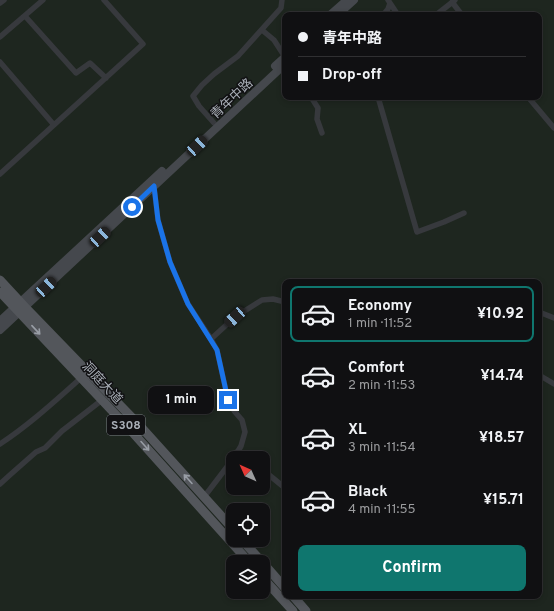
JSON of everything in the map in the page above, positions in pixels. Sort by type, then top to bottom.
[{"type":"main road","points":[[333,12],[346,0]]},
{"type":"main road","points":[[341,12],[354,0]]},
{"type":"main road","points":[[20,307],[282,60]]},
{"type":"main road","name":"青年中路","points":[[0,330],[20,307],[154,186],[282,67]]},
{"type":"main road","name":"洞庭大道","points":[[0,280],[20,307],[81,378],[134,434],[243,555]]},
{"type":"main road","name":"洞庭大道","points":[[0,292],[20,307],[141,427],[226,521]]},
{"type":"main road","name":"青年中路","points":[[0,321],[20,307]]},
{"type":"main road","points":[[249,547],[256,555]]},
{"type":"main road","points":[[270,570],[282,584]]},
{"type":"main road","points":[[270,586],[282,599]]},
{"type":"main road","points":[[282,599],[293,611]]},
{"type":"main road","points":[[295,599],[306,611]]},
{"type":"street","points":[[0,3],[4,0]]},
{"type":"street","points":[[0,37],[43,0]]},
{"type":"street","points":[[1,171],[143,44],[104,0]]},
{"type":"street","points":[[214,123],[199,106],[193,96],[214,74],[238,56],[281,8],[282,0]]},
{"type":"street","points":[[440,12],[453,1],[460,12]]},
{"type":"street","points":[[386,12],[388,9],[389,2]]},
{"type":"street","points":[[389,2],[396,12]]},
{"type":"street","points":[[25,16],[76,73],[90,63],[106,78]]},
{"type":"street","points":[[262,30],[274,40],[282,52]]},
{"type":"street","points":[[0,62],[54,125]]},
{"type":"street","points":[[312,100],[318,108],[317,119],[322,133]]},
{"type":"street","points":[[379,100],[417,232],[464,213]]},
{"type":"street","points":[[531,100],[554,128]]},
{"type":"street","points":[[154,186],[158,220],[170,262],[188,304],[217,350],[228,400],[242,420],[245,432],[241,446],[238,451]]},
{"type":"street","points":[[211,339],[235,317],[262,300],[273,299],[282,301]]},
{"type":"street","points":[[542,313],[554,318]]},
{"type":"street","points":[[542,377],[554,384]]},
{"type":"street","points":[[0,444],[35,418],[81,378]]},
{"type":"street","points":[[0,484],[36,452],[45,448],[62,431],[102,400]]},
{"type":"street","points":[[204,497],[226,468]]},
{"type":"street","points":[[270,476],[282,486]]},
{"type":"shaded area","points":[[0,0],[554,0],[554,611],[0,611]]},
{"type":"route","points":[[132,207],[154,186],[158,220],[170,262],[188,304],[217,350],[228,400]]}]
